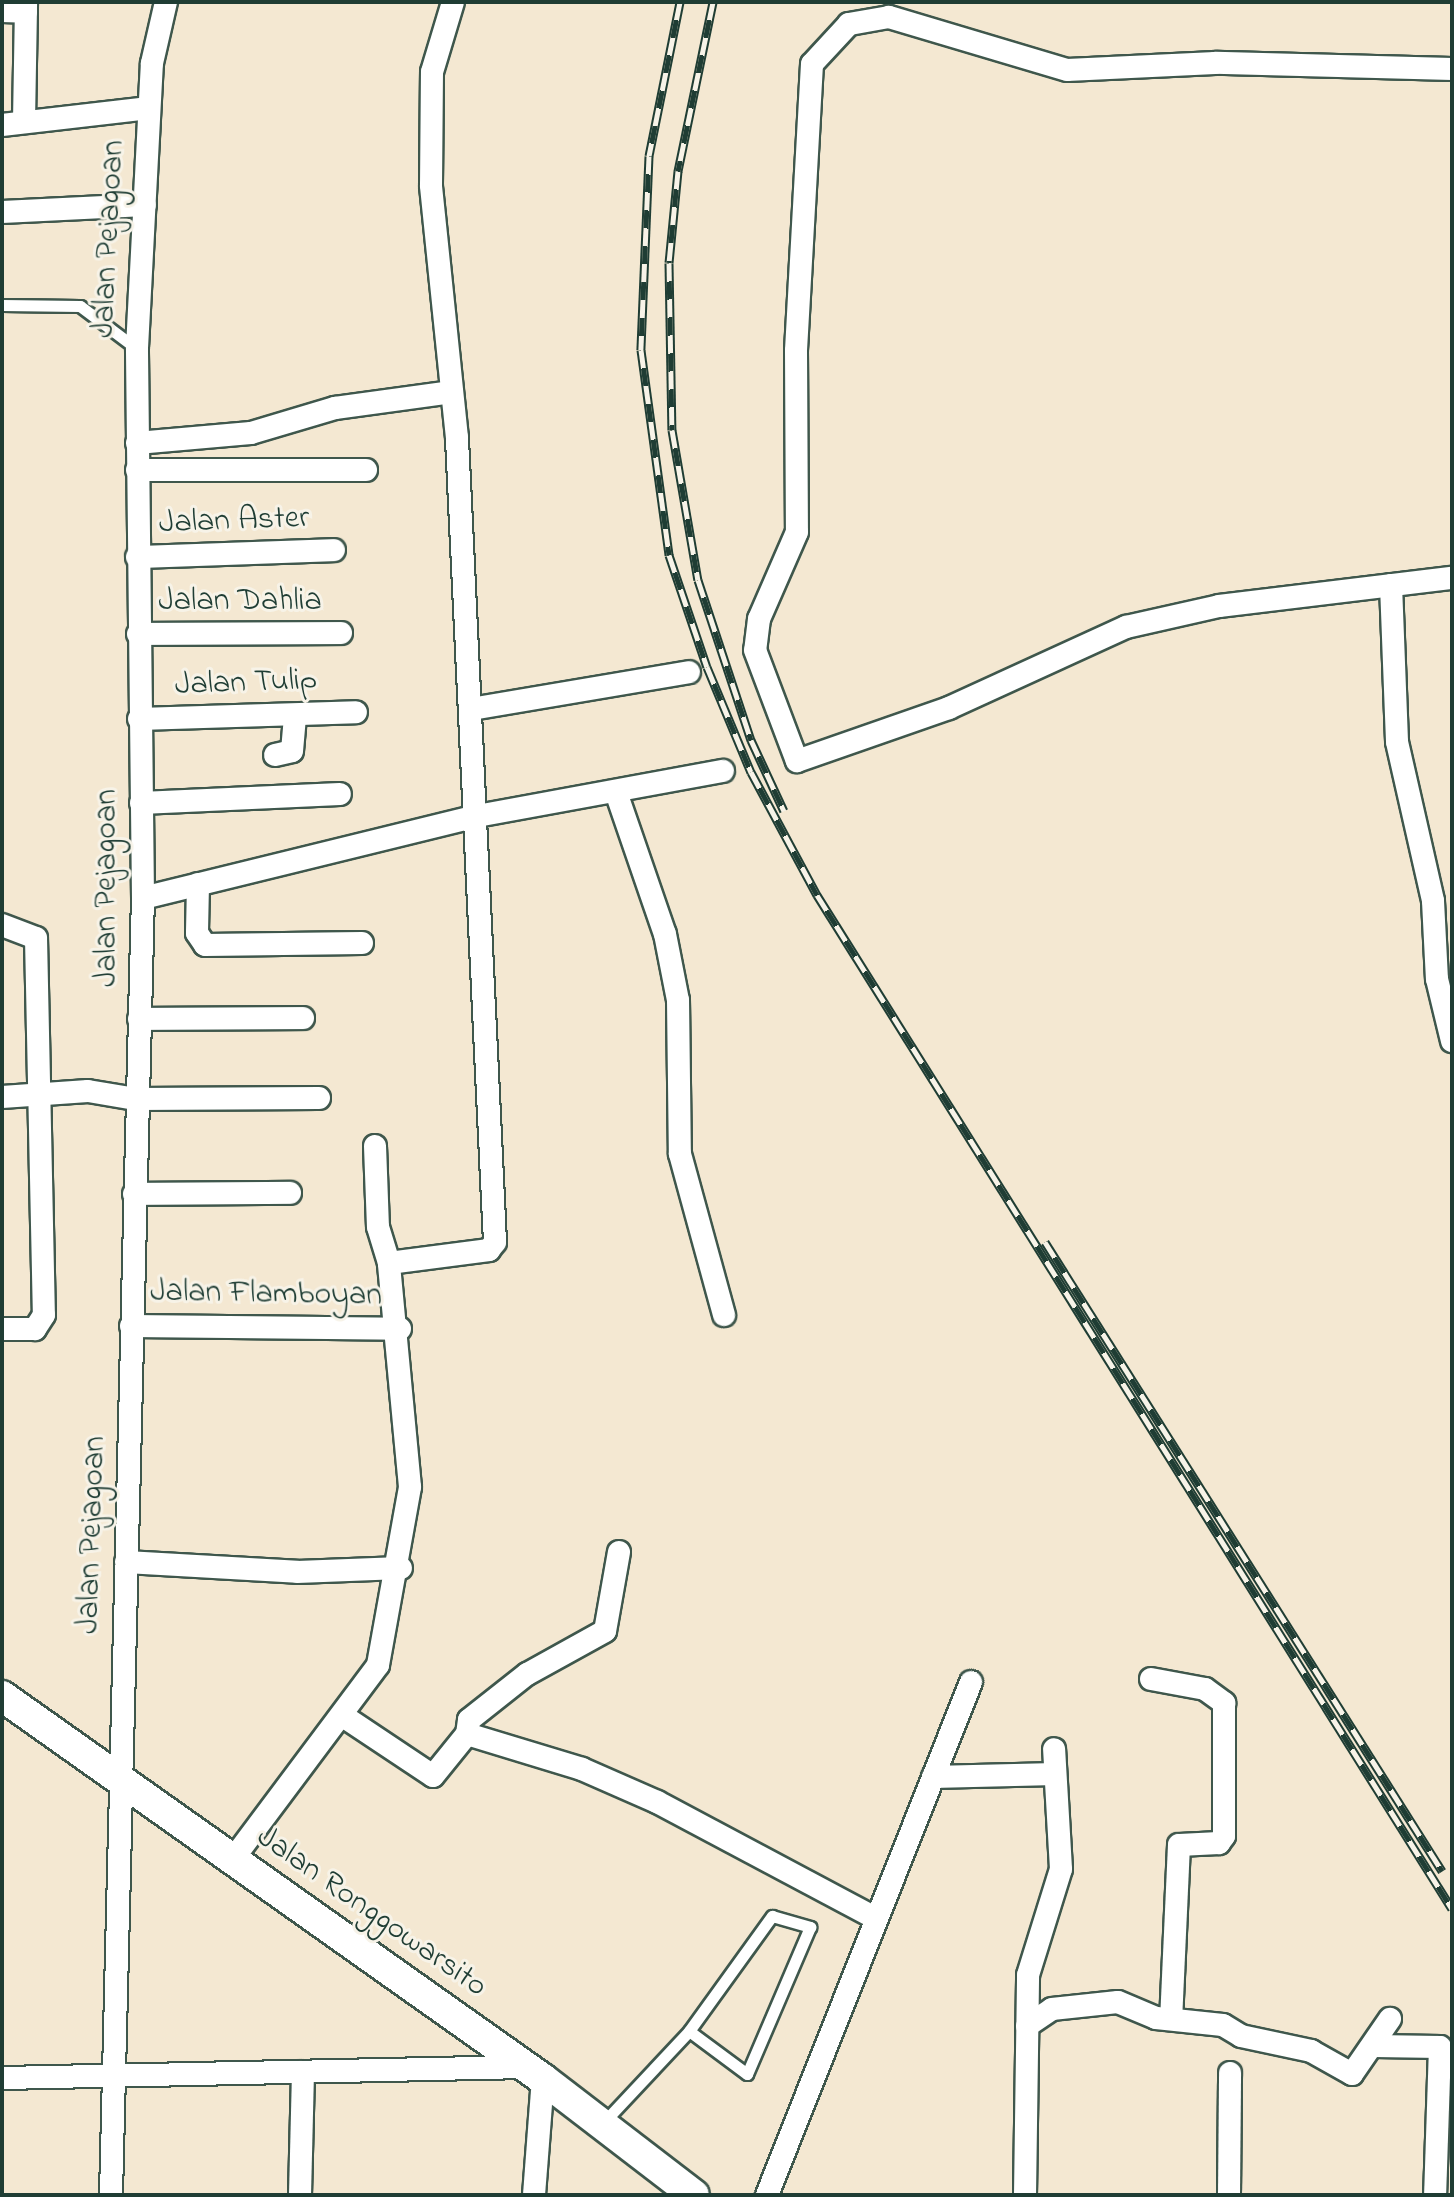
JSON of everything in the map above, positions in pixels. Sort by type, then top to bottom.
[{"type":"main road","name":"Jalan Ronggowarsito","points":[[2,1696],[534,2073],[599,2126],[694,2195]]},
{"type":"street","name":"Jalan Pejagoan","points":[[111,2195],[116,1777],[126,1562],[143,898],[137,348],[149,108],[166,2]]},
{"type":"street","points":[[389,1263],[489,1250],[495,1242],[471,709],[452,392],[431,171],[432,72],[453,2]]},
{"type":"street","points":[[2,11],[26,7],[13,123],[149,108]]},
{"type":"street","points":[[1452,69],[1215,63],[1067,70],[889,17],[849,24],[812,64],[796,351],[797,532],[759,619],[755,650],[797,761],[949,708],[1126,627],[1219,606],[1452,578]]},
{"type":"street","points":[[2,212],[145,205]]},
{"type":"street","points":[[137,443],[251,433],[335,408],[452,392]]},
{"type":"street","points":[[137,470],[326,474],[366,470]]},
{"type":"street","name":"Jalan Aster","points":[[137,557],[334,550]]},
{"type":"street","points":[[1391,585],[1397,742],[1433,901],[1437,979],[1452,1041]]},
{"type":"street","name":"Jalan Dahlia","points":[[138,634],[341,633]]},
{"type":"street","points":[[471,709],[689,672]]},
{"type":"street","name":"Jalan Tulip","points":[[139,719],[295,717],[356,712]]},
{"type":"street","points":[[275,755],[292,751],[295,717]]},
{"type":"street","points":[[143,898],[477,816],[723,771]]},
{"type":"street","points":[[616,792],[665,934],[678,1000],[680,1154],[724,1315]]},
{"type":"street","points":[[141,803],[340,794]]},
{"type":"street","points":[[198,884],[197,933],[205,945],[362,943]]},
{"type":"street","points":[[2,925],[36,938],[44,1315],[35,1329],[2,1329]]},
{"type":"street","points":[[139,1019],[303,1018]]},
{"type":"street","points":[[2,1097],[40,1093],[136,1099],[319,1098]]},
{"type":"street","points":[[233,1859],[343,1716],[378,1665],[401,1568],[410,1487],[400,1329],[389,1263],[378,1227],[375,1146]]},
{"type":"street","points":[[134,1194],[290,1193]]},
{"type":"street","name":"Jalan Flamboyan","points":[[131,1326],[400,1329]]},
{"type":"street","points":[[343,1716],[433,1776],[467,1734],[469,1720],[527,1674],[605,1631],[619,1552]]},
{"type":"street","points":[[126,1562],[297,1572],[401,1568]]},
{"type":"street","points":[[1151,1679],[1205,1689],[1224,1703],[1224,1836],[1219,1843],[1179,1845],[1171,2019]]},
{"type":"street","points":[[767,2195],[971,1682]]},
{"type":"street","points":[[467,1734],[582,1769],[657,1802],[875,1918]]},
{"type":"street","points":[[1025,2195],[1030,1964],[1061,1869],[1054,1749]]},
{"type":"street","points":[[933,1777],[1055,1774]]},
{"type":"street","points":[[1027,2026],[1052,2009],[1118,2002],[1171,2019],[1223,2025],[1241,2036],[1311,2051],[1352,2074],[1390,2019]]},
{"type":"street","points":[[1374,2046],[1440,2047],[1435,2195]]},
{"type":"street","points":[[300,2195],[303,2072]]},
{"type":"street","points":[[2,2078],[303,2072],[534,2073],[534,2195]]},
{"type":"street","points":[[1229,2195],[1230,2073]]},
{"type":"lane","points":[[2,305],[80,306],[137,348]]},
{"type":"lane","points":[[599,2126],[689,2031],[772,1916],[810,1927],[747,2074],[689,2031]]},
{"type":"railway","points":[[680,2],[649,156],[641,350],[669,555],[707,667],[751,772],[817,895],[1452,1909]]},
{"type":"railway","points":[[713,2],[678,171],[669,263],[672,430],[698,580],[751,740],[784,811]]},
{"type":"railway","points":[[1045,1242],[1442,1871]]}]
